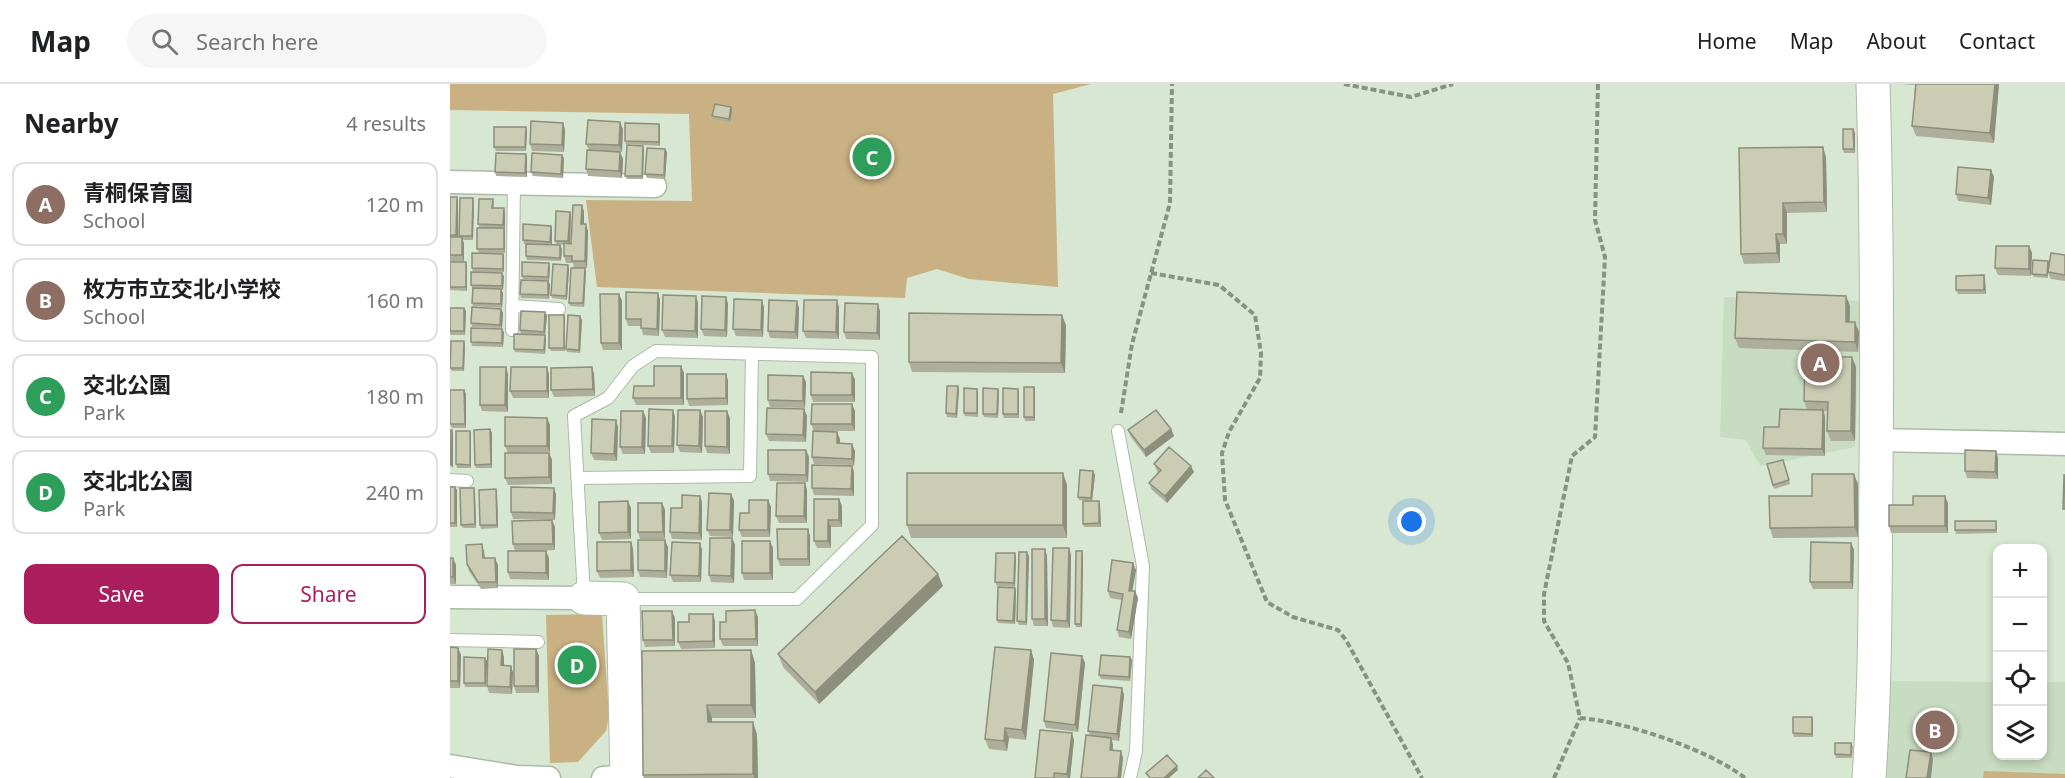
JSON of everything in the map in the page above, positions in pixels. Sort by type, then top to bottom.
[{"type":"street","points":[[1869,778],[1874,704],[1876,440],[1876,183],[1873,84]]},
{"type":"street","points":[[450,182],[655,186]]},
{"type":"street","points":[[1876,440],[2065,444]]},
{"type":"street","points":[[450,597],[623,599],[619,777]]},
{"type":"street","points":[[450,766],[517,777],[549,778]]},
{"type":"lane","points":[[512,330],[514,184]]},
{"type":"lane","points":[[512,306],[559,309]]},
{"type":"lane","points":[[584,598],[574,416],[608,398],[633,366],[656,351],[872,357],[872,525],[797,599],[623,599]]},
{"type":"lane","points":[[578,478],[750,476],[752,354]]},
{"type":"lane","points":[[1118,430],[1143,566],[1136,751],[1130,778]]},
{"type":"lane","points":[[450,480],[467,481]]},
{"type":"lane","points":[[450,640],[538,642]]},
{"type":"path","points":[[1118,430],[1132,344],[1170,203],[1172,84]]},
{"type":"path","points":[[1344,84],[1411,97],[1453,84]]},
{"type":"path","points":[[1554,778],[1580,718],[1568,663],[1544,621],[1544,594],[1572,456],[1595,437],[1605,257],[1595,220],[1598,84]]},
{"type":"path","points":[[1151,273],[1219,285],[1255,315],[1261,353],[1260,378],[1228,432],[1222,453],[1225,500],[1267,602],[1293,617],[1338,630],[1346,640],[1422,778]]},
{"type":"path","points":[[1580,718],[1603,720],[1685,747],[1744,778]]},
{"type":"shaded area","points":[[450,84],[1091,84],[1053,94],[1058,287],[969,279],[937,269],[907,278],[905,298],[597,287],[586,200],[692,201],[689,114],[450,110]]},
{"type":"shaded area","points":[[1724,297],[1861,301],[1855,447],[1760,466],[1746,440],[1720,437]]},
{"type":"shaded area","points":[[602,614],[609,715],[606,731],[578,762],[550,763],[546,615]]},
{"type":"shaded area","points":[[1874,681],[1993,682],[1993,760],[2047,760],[2047,682],[2065,682],[2065,778],[1869,778]]},
{"type":"shaded area","points":[[1984,771],[2065,774],[2065,778],[1983,778]]},
{"type":"building","points":[[1916,84],[1995,84],[1990,133],[1912,126]]},
{"type":"building","points":[[715,104],[731,107],[729,119],[712,116]]},
{"type":"building","points":[[588,120],[620,122],[619,145],[586,144]]},
{"type":"building","points":[[531,121],[563,123],[562,145],[530,144]]},
{"type":"building","points":[[625,123],[659,124],[659,142],[625,141]]},
{"type":"building","points":[[494,127],[526,127],[525,147],[494,147]]},
{"type":"building","points":[[1843,129],[1853,129],[1854,149],[1843,149]]},
{"type":"building","points":[[627,145],[643,146],[642,176],[625,176]]},
{"type":"building","points":[[1823,147],[1824,202],[1783,203],[1783,234],[1776,234],[1777,253],[1741,254],[1739,148]]},
{"type":"building","points":[[647,148],[665,149],[664,175],[645,174]]},
{"type":"building","points":[[587,150],[620,152],[619,171],[586,169]]},
{"type":"building","points":[[496,153],[526,154],[525,173],[495,172]]},
{"type":"building","points":[[532,153],[562,155],[561,174],[531,172]]},
{"type":"building","points":[[1958,167],[1991,170],[1988,198],[1956,194]]},
{"type":"building","points":[[450,197],[457,197],[456,235],[450,235]]},
{"type":"building","points":[[460,198],[473,198],[472,236],[459,236]]},
{"type":"building","points":[[479,199],[493,199],[492,208],[504,208],[503,225],[478,224]]},
{"type":"building","points":[[573,205],[582,205],[581,224],[586,224],[585,261],[572,261],[572,256],[564,256],[564,243],[571,244]]},
{"type":"building","points":[[556,211],[570,212],[568,241],[555,241]]},
{"type":"building","points":[[523,224],[551,226],[550,242],[523,240]]},
{"type":"building","points":[[477,228],[504,228],[504,249],[477,249]]},
{"type":"building","points":[[450,237],[462,237],[462,255],[450,255]]},
{"type":"building","points":[[526,244],[560,245],[560,258],[526,256]]},
{"type":"building","points":[[1996,246],[2029,246],[2029,269],[1995,268]]},
{"type":"building","points":[[472,253],[503,254],[503,269],[472,268]]},
{"type":"building","points":[[2051,253],[2065,255],[2065,275],[2048,272]]},
{"type":"building","points":[[2033,260],[2048,261],[2047,275],[2032,274]]},
{"type":"building","points":[[450,262],[466,262],[466,287],[450,287]]},
{"type":"building","points":[[522,262],[549,263],[548,277],[522,276]]},
{"type":"building","points":[[553,264],[568,265],[566,296],[551,295]]},
{"type":"building","points":[[571,268],[585,268],[583,303],[569,303]]},
{"type":"building","points":[[471,272],[502,273],[502,286],[471,285]]},
{"type":"building","points":[[1984,275],[1984,290],[1956,290],[1956,276]]},
{"type":"building","points":[[521,280],[548,281],[548,295],[520,294]]},
{"type":"building","points":[[473,288],[501,289],[501,304],[472,303]]},
{"type":"building","points":[[626,292],[658,293],[657,329],[641,328],[641,319],[626,319]]},
{"type":"building","points":[[1737,292],[1846,296],[1846,322],[1855,322],[1855,342],[1735,338]]},
{"type":"building","points":[[600,294],[619,294],[619,343],[601,343]]},
{"type":"building","points":[[663,295],[696,296],[695,331],[662,330]]},
{"type":"building","points":[[702,296],[726,297],[725,330],[701,329]]},
{"type":"building","points":[[734,299],[762,300],[761,330],[733,329]]},
{"type":"building","points":[[769,300],[797,301],[795,332],[768,331]]},
{"type":"building","points":[[804,300],[837,300],[836,332],[803,331]]},
{"type":"building","points":[[845,303],[878,304],[877,333],[844,332]]},
{"type":"building","points":[[472,307],[501,309],[500,325],[471,323]]},
{"type":"building","points":[[450,308],[464,308],[464,331],[450,331]]},
{"type":"building","points":[[521,311],[545,312],[544,332],[520,330]]},
{"type":"building","points":[[909,313],[1062,315],[1061,363],[909,362]]},
{"type":"building","points":[[549,315],[564,315],[564,348],[549,348]]},
{"type":"building","points":[[568,315],[580,316],[579,350],[566,349]]},
{"type":"building","points":[[471,328],[502,329],[502,343],[471,342]]},
{"type":"building","points":[[514,334],[545,335],[544,350],[514,349]]},
{"type":"building","points":[[451,341],[464,341],[463,368],[450,368]]},
{"type":"building","points":[[1805,357],[1852,357],[1851,431],[1827,431],[1828,402],[1804,401]]},
{"type":"building","points":[[654,366],[681,366],[681,398],[633,398],[634,386],[654,386]]},
{"type":"building","points":[[480,367],[506,367],[505,405],[480,405]]},
{"type":"building","points":[[511,367],[547,367],[547,391],[510,391]]},
{"type":"building","points":[[592,367],[593,389],[551,390],[551,368]]},
{"type":"building","points":[[811,372],[852,373],[852,395],[811,395]]},
{"type":"building","points":[[687,374],[726,374],[726,398],[687,399]]},
{"type":"building","points":[[768,375],[803,376],[803,401],[768,400]]},
{"type":"building","points":[[947,386],[958,386],[956,414],[946,413]]},
{"type":"building","points":[[1024,387],[1034,387],[1034,417],[1024,417]]},
{"type":"building","points":[[964,388],[977,389],[977,413],[964,413]]},
{"type":"building","points":[[983,388],[998,389],[997,414],[983,414]]},
{"type":"building","points":[[1003,388],[1018,389],[1018,414],[1003,414]]},
{"type":"building","points":[[450,390],[464,390],[465,424],[450,424]]},
{"type":"building","points":[[812,404],[852,404],[852,424],[811,424]]},
{"type":"building","points":[[767,408],[804,409],[803,435],[766,434]]},
{"type":"building","points":[[649,409],[673,410],[672,446],[648,446]]},
{"type":"building","points":[[1780,409],[1823,410],[1822,449],[1763,448],[1764,427],[1779,427]]},
{"type":"building","points":[[678,410],[700,410],[699,446],[677,445]]},
{"type":"building","points":[[1156,410],[1171,429],[1144,450],[1128,430]]},
{"type":"building","points":[[621,411],[643,411],[642,447],[620,447]]},
{"type":"building","points":[[705,411],[727,411],[727,447],[705,446]]},
{"type":"building","points":[[505,417],[547,418],[547,446],[505,446]]},
{"type":"building","points":[[592,419],[616,420],[614,454],[591,453]]},
{"type":"building","points":[[490,429],[491,464],[475,465],[474,430]]},
{"type":"building","points":[[450,430],[452,430],[451,465],[450,465]]},
{"type":"building","points":[[456,431],[470,431],[470,465],[456,464]]},
{"type":"building","points":[[813,431],[837,432],[837,443],[852,444],[852,459],[812,457]]},
{"type":"building","points":[[1169,447],[1191,466],[1165,496],[1149,483],[1161,470],[1154,464]]},
{"type":"building","points":[[768,450],[806,450],[806,475],[768,474]]},
{"type":"building","points":[[1965,450],[1996,451],[1995,472],[1965,471]]},
{"type":"building","points":[[505,453],[549,453],[549,477],[505,478]]},
{"type":"building","points":[[1783,460],[1789,480],[1773,485],[1767,464]]},
{"type":"building","points":[[812,465],[852,466],[851,489],[812,488]]},
{"type":"building","points":[[1080,470],[1093,471],[1091,498],[1078,497]]},
{"type":"building","points":[[907,473],[1063,473],[1063,525],[907,525]]},
{"type":"building","points":[[1812,474],[1854,474],[1855,527],[1770,528],[1769,496],[1812,496]]},
{"type":"building","points":[[2064,475],[2065,509],[2063,509]]},
{"type":"building","points":[[777,483],[805,483],[804,516],[776,516]]},
{"type":"building","points":[[450,487],[455,487],[455,523],[450,523]]},
{"type":"building","points":[[511,487],[554,488],[553,513],[511,512]]},
{"type":"building","points":[[460,488],[474,488],[475,524],[461,525]]},
{"type":"building","points":[[496,489],[497,525],[480,525],[479,490]]},
{"type":"building","points":[[709,493],[731,494],[730,530],[707,530]]},
{"type":"building","points":[[682,495],[700,496],[699,533],[670,532],[671,508],[682,508]]},
{"type":"building","points":[[1913,496],[1945,496],[1945,526],[1889,526],[1889,505],[1913,505]]},
{"type":"building","points":[[814,499],[839,499],[839,520],[828,520],[828,541],[814,541]]},
{"type":"building","points":[[749,500],[768,500],[768,530],[739,530],[740,513],[749,513]]},
{"type":"building","points":[[628,501],[628,532],[599,533],[599,502]]},
{"type":"building","points":[[1083,501],[1099,501],[1099,523],[1083,524]]},
{"type":"building","points":[[638,503],[662,503],[663,532],[638,532]]},
{"type":"building","points":[[552,520],[553,544],[513,544],[512,521]]},
{"type":"building","points":[[1955,521],[1996,521],[1996,530],[1955,530]]},
{"type":"building","points":[[777,529],[808,529],[808,559],[778,559]]},
{"type":"building","points":[[902,536],[938,574],[815,692],[778,654]]},
{"type":"building","points":[[710,538],[732,538],[731,576],[709,575]]},
{"type":"building","points":[[638,540],[665,540],[665,571],[638,570]]},
{"type":"building","points":[[742,541],[770,541],[770,573],[742,573]]},
{"type":"building","points":[[597,542],[631,542],[631,570],[597,571]]},
{"type":"building","points":[[672,542],[700,543],[699,576],[670,575]]},
{"type":"building","points":[[1811,542],[1851,543],[1851,582],[1810,582]]},
{"type":"building","points":[[482,544],[483,558],[495,558],[496,582],[478,582],[467,564],[466,545]]},
{"type":"building","points":[[1053,548],[1069,548],[1067,621],[1051,620]]},
{"type":"building","points":[[1032,549],[1045,549],[1045,619],[1032,619]]},
{"type":"building","points":[[508,551],[546,551],[546,573],[508,572]]},
{"type":"building","points":[[1076,551],[1082,551],[1081,624],[1075,624]]},
{"type":"building","points":[[1019,552],[1027,552],[1026,622],[1017,621]]},
{"type":"building","points":[[996,553],[1015,553],[1014,583],[995,582]]},
{"type":"building","points":[[450,558],[453,558],[453,577],[450,577]]},
{"type":"building","points":[[1112,560],[1133,563],[1129,591],[1135,591],[1129,632],[1117,630],[1123,594],[1108,591]]},
{"type":"building","points":[[998,587],[1015,588],[1013,621],[997,620]]},
{"type":"building","points":[[755,610],[756,639],[720,639],[720,622],[726,622],[726,611]]},
{"type":"building","points":[[642,611],[672,611],[673,640],[643,640]]},
{"type":"building","points":[[689,614],[713,614],[713,641],[678,642],[678,622],[689,622]]},
{"type":"building","points":[[450,647],[458,648],[458,681],[450,681]]},
{"type":"building","points":[[995,647],[1031,650],[1022,730],[1005,728],[1004,741],[985,739]]},
{"type":"building","points":[[488,649],[502,650],[501,665],[511,666],[510,687],[487,686]]},
{"type":"building","points":[[514,649],[536,649],[536,686],[514,686]]},
{"type":"building","points":[[751,650],[751,705],[707,705],[708,722],[753,722],[753,774],[643,775],[642,651]]},
{"type":"building","points":[[1051,653],[1082,656],[1075,725],[1044,721]]},
{"type":"building","points":[[1101,655],[1130,657],[1129,677],[1099,675]]},
{"type":"building","points":[[464,657],[485,658],[485,683],[464,683]]},
{"type":"building","points":[[1093,685],[1122,688],[1117,734],[1088,731]]},
{"type":"building","points":[[1793,717],[1812,717],[1812,734],[1793,733]]},
{"type":"building","points":[[1040,730],[1072,733],[1067,774],[1054,773],[1054,778],[1035,778]]},
{"type":"building","points":[[1086,735],[1111,738],[1110,750],[1121,751],[1118,778],[1081,778]]},
{"type":"building","points":[[1835,743],[1851,743],[1851,755],[1835,754]]},
{"type":"building","points":[[1910,750],[1931,752],[1927,778],[1906,778]]},
{"type":"building","points":[[1167,755],[1177,766],[1164,778],[1150,778],[1146,773]]},
{"type":"building","points":[[1206,770],[1214,778],[1198,778]]},
{"type":"place","name":"交北公園","points":[[872,157]]},
{"type":"place","name":"青桐保育園","points":[[1820,363]]},
{"type":"place","name":"交北北公園","points":[[577,665]]},
{"type":"place","name":"枚方市立交北小学校","points":[[1935,730]]}]
